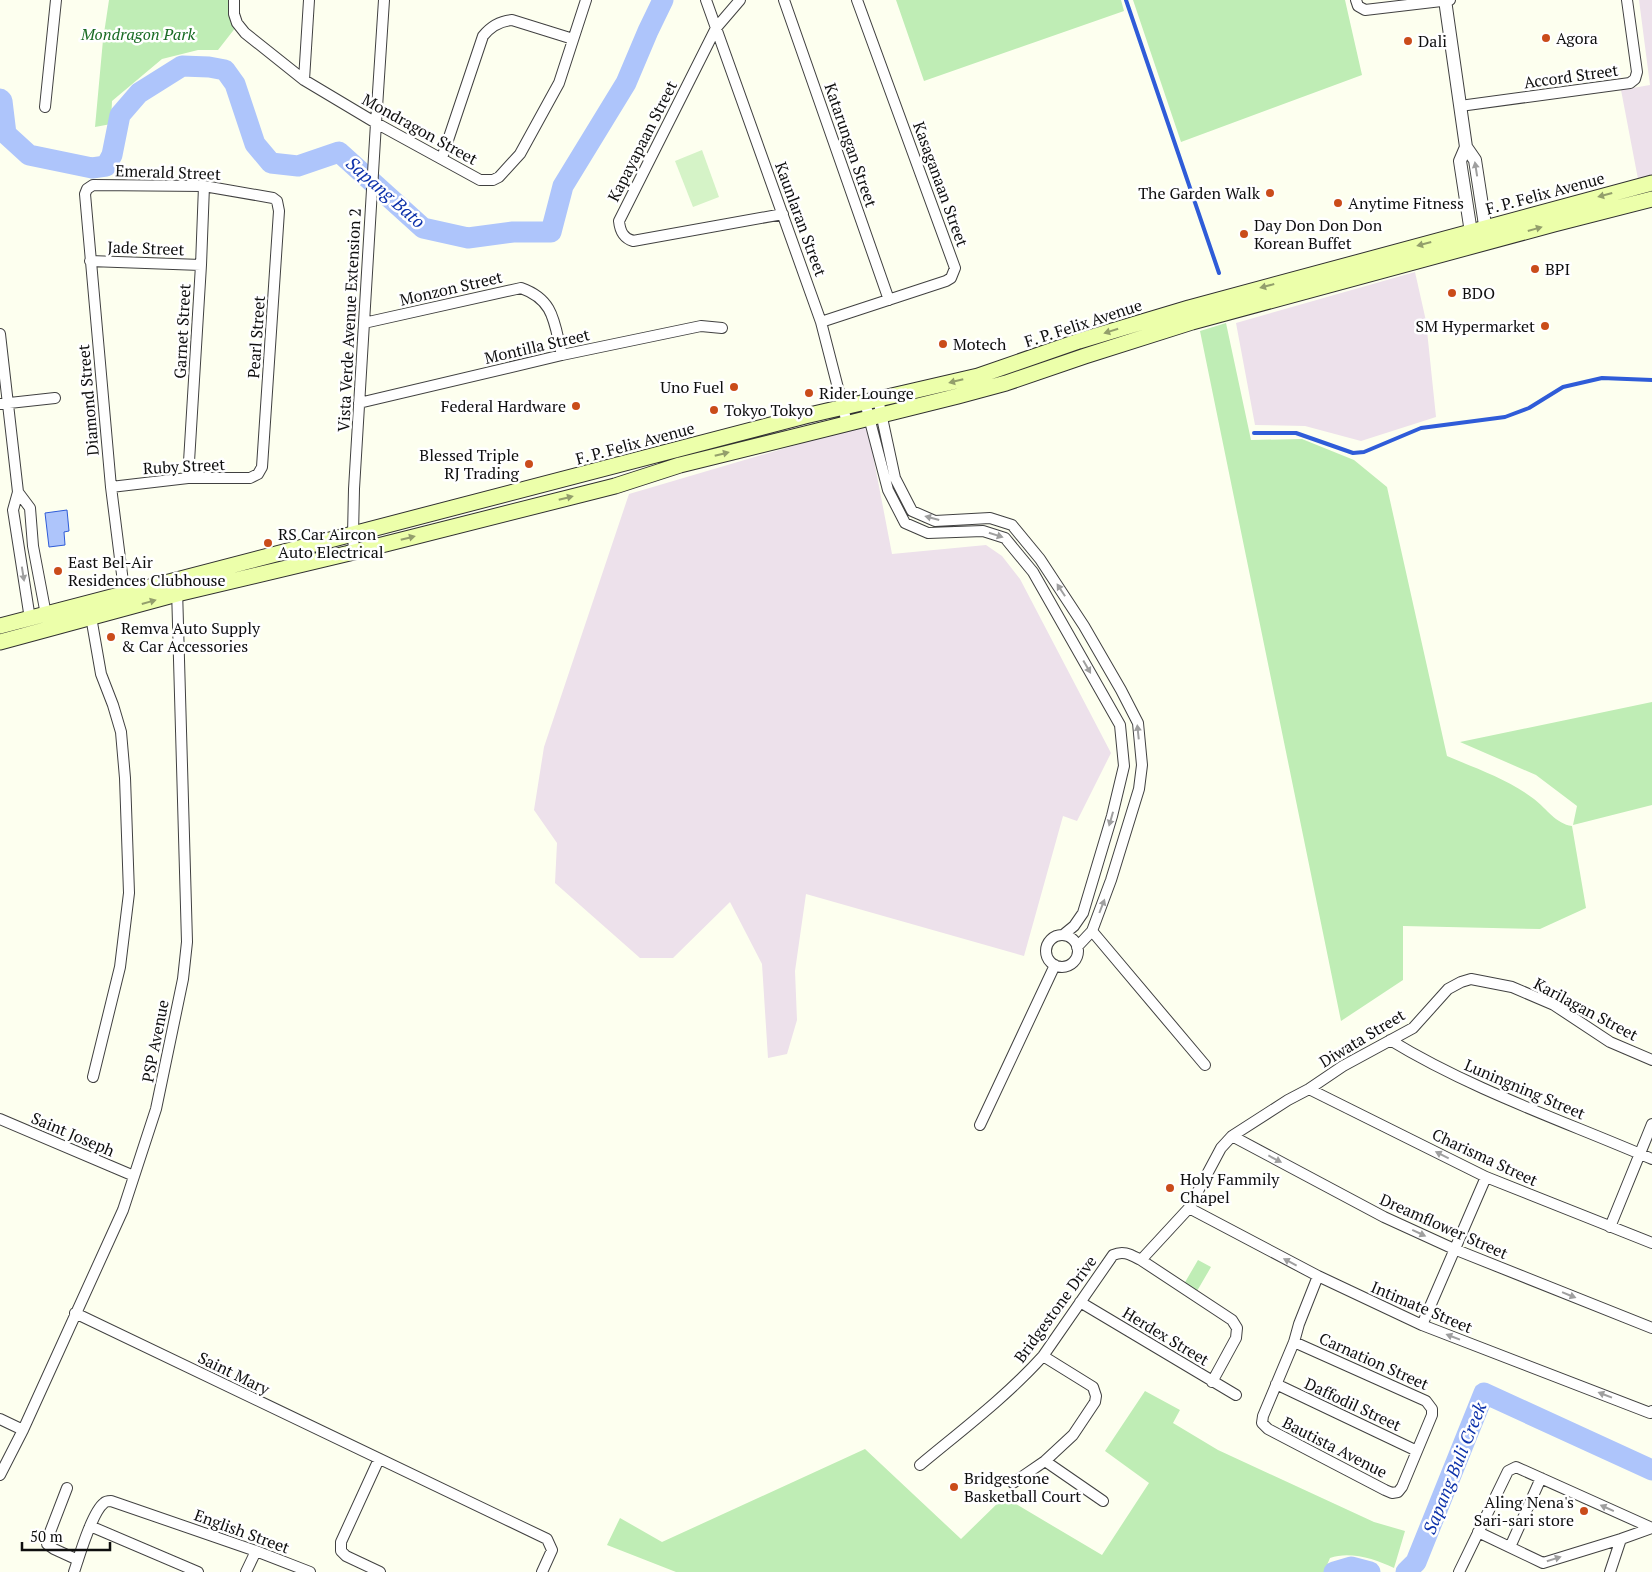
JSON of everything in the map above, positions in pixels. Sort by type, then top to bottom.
[{"type":"main road","name":"F. P. Felix Avenue","points":[[260,566],[354,552],[615,486],[680,465],[1006,383],[1192,322],[1302,291],[1652,183]]},
{"type":"main road","name":"F. P. Felix Avenue","points":[[0,642],[47,622],[260,566],[353,535],[872,400],[978,376],[1148,320],[1479,237],[1652,199]]},
{"type":"main road","name":"F. P. Felix Avenue","points":[[0,626],[30,620],[47,622]]},
{"type":"street","points":[[44,107],[56,0]]},
{"type":"street","name":"Mondragon Street","points":[[234,0],[234,14],[237,23],[245,33],[304,80],[376,123],[480,180],[492,180],[499,177],[520,154],[559,83],[586,0]]},
{"type":"street","points":[[304,80],[309,0]]},
{"type":"street","name":"Vista Verde Avenue Extension 2","points":[[354,552],[353,535],[359,403],[384,0]]},
{"type":"street","name":"Kaunlaran Street","points":[[706,0],[822,322],[846,423]]},
{"type":"street","name":"Kapayapaan Street","points":[[740,0],[716,28],[619,221],[619,229],[626,239],[633,242],[783,214]]},
{"type":"street","name":"Katarungan Street","points":[[784,0],[889,300]]},
{"type":"street","name":"Kasaganaan Street","points":[[822,322],[946,281],[951,278],[955,268],[857,0]]},
{"type":"street","points":[[1359,4],[1370,10],[1446,0],[1466,147],[1474,160],[1481,202],[1479,237]]},
{"type":"street","name":"Accord Street","points":[[1460,106],[1630,83],[1635,79],[1637,72],[1627,0]]},
{"type":"street","points":[[442,158],[483,36],[486,32],[503,21],[512,20],[573,39]]},
{"type":"street","points":[[1466,147],[1460,161],[1467,205],[1479,237]]},
{"type":"street","name":"Emerald Street","points":[[87,190],[93,185],[204,186],[270,196],[276,201]]},
{"type":"street","name":"Garnet Street","points":[[188,478],[204,186]]},
{"type":"street","name":"Diamond Street","points":[[87,190],[84,199],[111,487],[126,602]]},
{"type":"street","name":"Pearl Street","points":[[258,474],[262,467],[279,211],[276,201]]},
{"type":"street","points":[[1467,205],[1481,202]]},
{"type":"street","name":"Jade Street","points":[[90,261],[201,265]]},
{"type":"street","name":"Monzon Street","points":[[364,324],[520,288],[540,298],[552,312],[562,355]]},
{"type":"street","name":"Montilla Street","points":[[359,403],[562,355],[701,326],[722,328]]},
{"type":"street","points":[[0,334],[4,403],[18,492],[13,510],[30,620]]},
{"type":"street","points":[[4,403],[55,398]]},
{"type":"street","points":[[872,400],[895,478],[912,511],[935,521],[990,518],[1012,525],[1040,559],[1084,626],[1121,690],[1138,724],[1142,765],[1139,789],[1112,880],[1092,930],[1077,947]]},
{"type":"street","points":[[876,416],[888,490],[905,524],[928,533],[983,531],[1005,538],[1033,572],[1120,725],[1124,766],[1112,816],[1083,912],[1074,926],[1063,935],[1053,937],[1047,944],[1046,954],[1048,959],[1060,967],[1070,964],[1076,957],[1077,947],[1072,938],[1063,935]]},
{"type":"street","name":"Ruby Street","points":[[111,487],[188,478],[250,478],[258,474]]},
{"type":"street","points":[[18,492],[30,508],[33,546],[47,622]]},
{"type":"street","name":"PSP Avenue","points":[[0,1475],[23,1430],[123,1210],[156,1109],[182,979],[187,942],[177,587]]},
{"type":"street","points":[[90,611],[101,674],[121,732],[125,778],[129,893],[120,967],[93,1077]]},
{"type":"street","points":[[1068,633],[1084,626]]},
{"type":"street","points":[[1124,766],[1142,765]]},
{"type":"street","points":[[1092,930],[1205,1065]]},
{"type":"street","points":[[980,1125],[1055,965]]},
{"type":"street","name":"Karilagan Street","points":[[1448,989],[1471,979],[1512,987],[1554,1005],[1610,1042],[1652,1060]]},
{"type":"street","name":"Diwata Street","points":[[1189,1208],[1221,1148],[1232,1136],[1288,1100],[1310,1089],[1343,1066],[1413,1028],[1448,989]]},
{"type":"street","name":"Luningning Street","points":[[1390,1040],[1482,1088],[1652,1159]]},
{"type":"street","name":"Charisma Street","points":[[1310,1089],[1486,1177],[1652,1244]]},
{"type":"street","name":"Saint Joseph","points":[[0,1119],[134,1176]]},
{"type":"street","points":[[1610,1227],[1652,1124]]},
{"type":"street","name":"Dreamflower Street","points":[[1232,1136],[1377,1214],[1454,1250],[1652,1328]]},
{"type":"street","points":[[1422,1325],[1486,1177]]},
{"type":"street","points":[[1141,1260],[1189,1208]]},
{"type":"street","name":"Intimate Street","points":[[1189,1208],[1318,1276],[1422,1325],[1651,1412]]},
{"type":"street","name":"Bridgestone Drive","points":[[920,1465],[1000,1400],[1043,1356],[1113,1255],[1119,1252],[1141,1260],[1232,1320],[1238,1328],[1236,1338],[1212,1382]]},
{"type":"street","name":"Bautista Avenue","points":[[1318,1276],[1294,1342],[1263,1416],[1262,1423],[1268,1429],[1392,1492],[1398,1492],[1402,1487],[1417,1451]]},
{"type":"street","name":"Herdex Street","points":[[1080,1302],[1236,1395]]},
{"type":"street","name":"Saint Mary","points":[[75,1313],[547,1539],[552,1550],[542,1572]]},
{"type":"street","name":"Carnation Street","points":[[1294,1342],[1426,1401],[1432,1408],[1432,1415],[1417,1451]]},
{"type":"street","points":[[1013,1483],[1045,1461],[1073,1435],[1095,1402],[1096,1396],[1093,1387],[1043,1356]]},
{"type":"street","name":"Daffodil Street","points":[[1276,1384],[1417,1451]]},
{"type":"street","points":[[0,1419],[23,1430]]},
{"type":"street","points":[[379,1459],[341,1542],[340,1551],[346,1556],[380,1572]]},
{"type":"street","points":[[1045,1461],[1103,1502]]},
{"type":"street","points":[[1459,1572],[1508,1471],[1516,1467],[1652,1528]]},
{"type":"street","points":[[1510,1547],[1541,1478]]},
{"type":"street","points":[[67,1488],[47,1544],[78,1560]]},
{"type":"street","name":"English Street","points":[[90,1526],[102,1504],[106,1501],[111,1501],[256,1550],[294,1570],[310,1572]]},
{"type":"street","points":[[74,1572],[90,1526],[198,1572]]},
{"type":"street","points":[[1478,1532],[1543,1563],[1652,1528]]},
{"type":"street","points":[[1610,1572],[1621,1539]]},
{"type":"street","points":[[246,1572],[256,1550]]},
{"type":"shaded area","points":[[1639,0],[1652,0],[1652,175],[1638,179],[1621,90],[1650,85]]},
{"type":"shaded area","points":[[1415,272],[1426,321],[1436,417],[1361,441],[1305,426],[1255,425],[1236,323]]},
{"type":"shaded area","points":[[867,424],[892,554],[986,545],[1002,556],[1020,579],[1111,753],[1077,821],[1063,816],[1024,956],[806,894],[795,971],[797,1020],[787,1054],[768,1058],[762,964],[730,902],[673,958],[640,958],[555,883],[557,843],[534,810],[544,747],[629,494]]},
{"type":"green space","name":"Mondragon Park","points":[[109,0],[231,0],[236,27],[218,50],[198,50],[162,59],[112,101],[111,124],[95,127],[103,40]]},
{"type":"green space","points":[[896,0],[1121,0],[1124,11],[924,81]]},
{"type":"green space","points":[[1133,0],[1345,0],[1362,75],[1181,142]]},
{"type":"green space","points":[[702,150],[719,197],[693,207],[675,161]]},
{"type":"green space","points":[[1226,323],[1251,440],[1302,439],[1354,460],[1387,487],[1447,756],[1514,786],[1534,799],[1556,819],[1572,826],[1586,908],[1540,929],[1403,926],[1403,980],[1341,1021],[1200,331]]},
{"type":"green space","points":[[1652,702],[1652,805],[1573,825],[1577,806],[1536,775],[1460,742]]},
{"type":"green space","points":[[1198,1260],[1211,1267],[1197,1291],[1184,1284]]},
{"type":"green space","points":[[1145,1391],[1180,1410],[1173,1423],[1218,1450],[1374,1522],[1405,1531],[1394,1568],[1371,1559],[1346,1555],[1330,1558],[1324,1572],[676,1572],[607,1545],[620,1518],[662,1542],[865,1449],[961,1539],[1004,1497],[1102,1555],[1149,1483],[1105,1451]]},
{"type":"water","points":[[67,510],[69,531],[64,532],[65,545],[49,547],[45,513]]},
{"type":"waterway","name":"Sapang Bato","points":[[0,99],[2,101],[6,134],[29,155],[92,168],[106,166],[112,155],[120,115],[139,93],[182,66],[209,67],[225,70],[235,84],[255,144],[271,163],[298,166],[339,152],[423,228],[468,238],[513,232],[551,232],[563,186],[626,83],[663,0]]},
{"type":"waterway","points":[[1126,0],[1219,273]]},
{"type":"waterway","points":[[1254,433],[1296,433],[1353,453],[1364,452],[1421,428],[1505,417],[1529,408],[1563,387],[1602,378],[1652,380]]},
{"type":"waterway","name":"Sapang Buli Creek","points":[[1406,1572],[1416,1562],[1484,1393],[1652,1470]]},
{"type":"waterway","name":"Sapang Buli Creek","points":[[1334,1572],[1351,1567],[1370,1572]]},
{"type":"place","name":"Agora","points":[[1546,38]]},
{"type":"place","name":"Dali","points":[[1408,41]]},
{"type":"place","name":"The Garden Walk","points":[[1270,193]]},
{"type":"place","name":"Anytime Fitness","points":[[1338,203]]},
{"type":"place","name":"Day Don Don Don Korean Buffet","points":[[1244,234]]},
{"type":"place","name":"BPI","points":[[1535,269]]},
{"type":"place","name":"BDO","points":[[1452,293]]},
{"type":"place","name":"SM Hypermarket","points":[[1545,326]]},
{"type":"place","name":"Motech","points":[[943,344]]},
{"type":"place","name":"Uno Fuel","points":[[734,387]]},
{"type":"place","name":"Rider Lounge","points":[[809,393]]},
{"type":"place","name":"Federal Hardware","points":[[576,406]]},
{"type":"place","name":"Tokyo Tokyo","points":[[714,410]]},
{"type":"place","name":"Blessed Triple RJ Trading","points":[[529,464]]},
{"type":"place","name":"RS Car Aircon Auto Electrical","points":[[268,543]]},
{"type":"place","name":"East Bel-Air Residences Clubhouse","points":[[58,571]]},
{"type":"place","name":"Remva Auto Supply & Car Accessories","points":[[111,637]]},
{"type":"place","name":"Holy Fammily Chapel","points":[[1170,1188]]},
{"type":"place","name":"Bridgestone Basketball Court","points":[[954,1487]]},
{"type":"place","name":"Aling Nena's Sari-sari store","points":[[1584,1511]]}]
